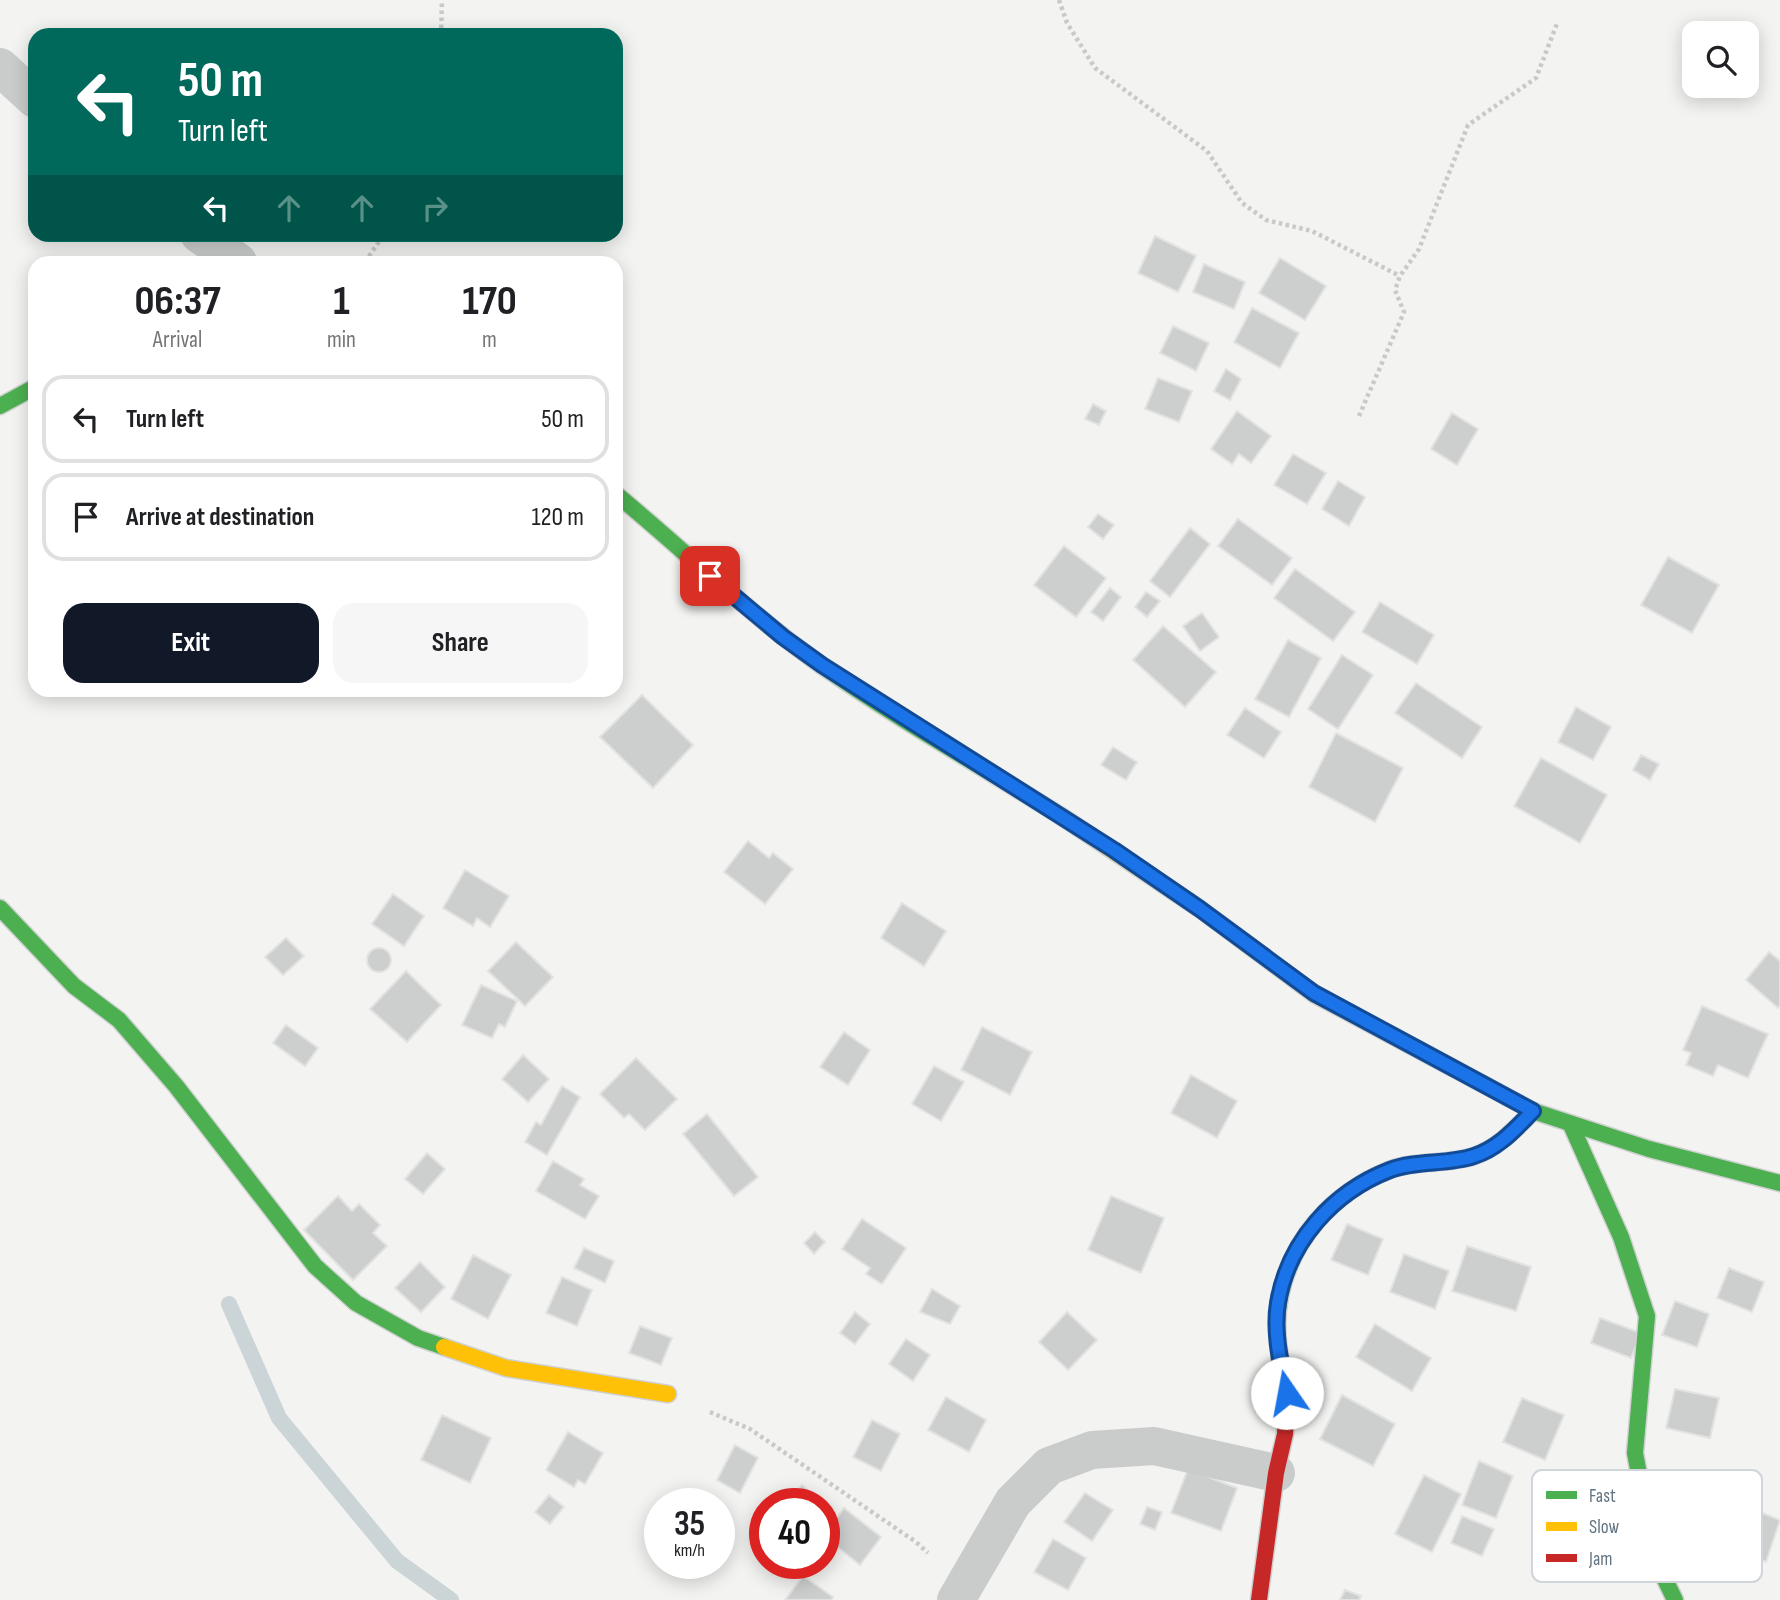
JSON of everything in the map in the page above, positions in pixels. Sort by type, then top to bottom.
[{"type":"street","points":[[0,67],[28,93]]},
{"type":"street","points":[[210,242],[230,256]]},
{"type":"street","points":[[0,406],[28,391]]},
{"type":"street","points":[[623,500],[675,542],[727,592],[822,665],[1114,850],[1314,993],[1533,1111],[1649,1149],[1780,1184]]},
{"type":"street","points":[[0,908],[74,986],[119,1020],[176,1086],[315,1266],[356,1303],[418,1338],[506,1368],[668,1394]]},
{"type":"street","points":[[1259,1599],[1284,1434],[1287,1393],[1279,1351],[1277,1304],[1291,1259],[1320,1216],[1353,1187],[1392,1169],[1474,1156],[1504,1140],[1533,1111]]},
{"type":"street","points":[[1572,1125],[1621,1237],[1647,1316],[1635,1453],[1638,1470]]},
{"type":"street","points":[[959,1592],[1013,1502],[1049,1466],[1092,1450],[1154,1446],[1276,1473]]},
{"type":"street","points":[[1666,1582],[1675,1600]]},
{"type":"path","points":[[441,28],[442,0]]},
{"type":"path","points":[[1059,0],[1067,23],[1095,68],[1207,151],[1242,203],[1266,220],[1312,231],[1400,276]]},
{"type":"path","points":[[1359,416],[1404,312],[1395,290],[1400,276],[1419,249],[1468,125],[1536,78],[1558,21]]},
{"type":"path","points":[[668,1394],[751,1429],[916,1542],[959,1592]]},
{"type":"building","points":[[1155,236],[1196,256],[1178,292],[1138,273]]},
{"type":"building","points":[[1280,258],[1326,286],[1305,320],[1259,293]]},
{"type":"building","points":[[1204,264],[1245,282],[1234,309],[1193,292]]},
{"type":"building","points":[[1252,308],[1299,333],[1280,368],[1234,342]]},
{"type":"building","points":[[1173,326],[1209,343],[1196,371],[1160,353]]},
{"type":"building","points":[[1226,369],[1241,379],[1230,400],[1214,391]]},
{"type":"building","points":[[1158,378],[1192,391],[1179,422],[1145,409]]},
{"type":"building","points":[[1093,404],[1106,411],[1099,425],[1085,419]]},
{"type":"building","points":[[1237,411],[1271,436],[1251,463],[1239,454],[1232,464],[1211,449]]},
{"type":"building","points":[[1452,413],[1478,429],[1457,465],[1431,449]]},
{"type":"building","points":[[1293,454],[1326,473],[1307,504],[1274,485]]},
{"type":"building","points":[[1338,481],[1365,497],[1349,526],[1322,509]]},
{"type":"building","points":[[1098,514],[1114,525],[1103,539],[1088,527]]},
{"type":"building","points":[[1238,519],[1292,558],[1272,585],[1218,546]]},
{"type":"building","points":[[1190,528],[1210,544],[1170,597],[1150,581]]},
{"type":"building","points":[[1064,546],[1106,578],[1076,617],[1034,585]]},
{"type":"building","points":[[1668,557],[1719,585],[1692,633],[1641,605]]},
{"type":"building","points":[[1295,569],[1355,612],[1333,641],[1274,598]]},
{"type":"building","points":[[1110,588],[1121,597],[1103,621],[1091,612]]},
{"type":"building","points":[[1146,592],[1160,601],[1147,617],[1135,607]]},
{"type":"building","points":[[1380,602],[1434,635],[1417,664],[1362,632]]},
{"type":"building","points":[[1202,613],[1219,637],[1200,651],[1183,626]]},
{"type":"building","points":[[1163,626],[1216,672],[1185,707],[1133,660]]},
{"type":"building","points":[[1288,640],[1321,658],[1289,717],[1255,699]]},
{"type":"building","points":[[1342,655],[1373,675],[1338,729],[1308,709]]},
{"type":"building","points":[[1416,683],[1482,727],[1462,758],[1395,713]]},
{"type":"building","points":[[642,695],[693,745],[653,788],[600,737]]},
{"type":"building","points":[[1576,707],[1611,727],[1593,760],[1558,742]]},
{"type":"building","points":[[1245,708],[1281,732],[1264,758],[1227,735]]},
{"type":"building","points":[[1336,733],[1403,768],[1375,822],[1309,787]]},
{"type":"building","points":[[1113,747],[1137,762],[1126,780],[1101,765]]},
{"type":"building","points":[[1641,755],[1659,764],[1650,780],[1633,770]]},
{"type":"building","points":[[1541,758],[1607,795],[1580,843],[1514,806]]},
{"type":"building","points":[[748,841],[769,858],[773,853],[793,869],[765,904],[724,872]]},
{"type":"building","points":[[465,870],[509,896],[490,927],[477,918],[473,926],[443,908]]},
{"type":"building","points":[[393,894],[424,916],[404,946],[372,924]]},
{"type":"building","points":[[902,903],[946,931],[924,966],[881,938]]},
{"type":"building","points":[[286,938],[304,956],[283,975],[265,957]]},
{"type":"building","points":[[516,942],[553,977],[525,1006],[488,971]]},
{"type":"building","points":[[379,948],[388,951],[391,960],[388,969],[379,972],[370,969],[367,960],[370,951]]},
{"type":"building","points":[[1769,952],[1780,961],[1778,1008],[1746,980]]},
{"type":"building","points":[[406,971],[441,1005],[407,1042],[370,1009]]},
{"type":"building","points":[[481,985],[517,1001],[505,1027],[499,1024],[492,1038],[462,1025]]},
{"type":"building","points":[[1702,1006],[1768,1034],[1748,1078],[1718,1065],[1713,1076],[1686,1065],[1691,1053],[1683,1050]]},
{"type":"building","points":[[286,1025],[318,1048],[305,1066],[273,1043]]},
{"type":"building","points":[[982,1027],[1032,1052],[1010,1095],[961,1070]]},
{"type":"building","points":[[844,1032],[870,1050],[848,1085],[820,1067]]},
{"type":"building","points":[[523,1055],[549,1079],[528,1102],[502,1079]]},
{"type":"building","points":[[636,1058],[677,1099],[645,1130],[629,1114],[624,1118],[600,1094]]},
{"type":"building","points":[[934,1066],[964,1082],[941,1121],[912,1104]]},
{"type":"building","points":[[1191,1075],[1237,1101],[1217,1138],[1171,1113]]},
{"type":"building","points":[[562,1086],[580,1097],[547,1155],[525,1142],[536,1122],[541,1125]]},
{"type":"building","points":[[707,1114],[758,1177],[734,1196],[683,1134]]},
{"type":"building","points":[[427,1153],[445,1169],[423,1194],[405,1179]]},
{"type":"building","points":[[553,1161],[584,1179],[580,1185],[599,1196],[585,1219],[536,1191]]},
{"type":"building","points":[[338,1196],[352,1211],[359,1204],[380,1225],[373,1233],[387,1246],[353,1280],[304,1230]]},
{"type":"building","points":[[1111,1196],[1164,1218],[1141,1273],[1088,1250]]},
{"type":"building","points":[[862,1219],[906,1248],[882,1284],[866,1274],[870,1268],[842,1249]]},
{"type":"building","points":[[1347,1224],[1383,1239],[1368,1275],[1331,1260]]},
{"type":"building","points":[[815,1232],[825,1242],[814,1254],[804,1243]]},
{"type":"building","points":[[1467,1246],[1531,1267],[1516,1311],[1452,1291]]},
{"type":"building","points":[[584,1248],[614,1261],[605,1283],[574,1268]]},
{"type":"building","points":[[1404,1254],[1449,1271],[1435,1309],[1390,1292]]},
{"type":"building","points":[[473,1255],[511,1275],[488,1319],[451,1299]]},
{"type":"building","points":[[420,1262],[445,1287],[421,1312],[395,1288]]},
{"type":"building","points":[[1729,1268],[1764,1282],[1752,1312],[1717,1298]]},
{"type":"building","points":[[562,1277],[592,1290],[577,1326],[546,1313]]},
{"type":"building","points":[[932,1289],[960,1306],[950,1324],[920,1312]]},
{"type":"building","points":[[1675,1301],[1709,1314],[1697,1347],[1662,1335]]},
{"type":"building","points":[[855,1312],[870,1324],[855,1344],[840,1333]]},
{"type":"building","points":[[1067,1312],[1097,1340],[1068,1370],[1039,1342]]},
{"type":"building","points":[[1600,1318],[1641,1333],[1631,1358],[1591,1343]]},
{"type":"building","points":[[1375,1324],[1431,1358],[1412,1391],[1356,1357]]},
{"type":"building","points":[[640,1326],[672,1338],[661,1365],[629,1353]]},
{"type":"building","points":[[906,1339],[930,1355],[913,1381],[889,1364]]},
{"type":"building","points":[[1675,1389],[1719,1398],[1710,1438],[1666,1428]]},
{"type":"building","points":[[1342,1395],[1395,1424],[1373,1466],[1320,1439]]},
{"type":"building","points":[[946,1397],[986,1420],[969,1452],[928,1430]]},
{"type":"building","points":[[1522,1398],[1564,1415],[1545,1460],[1503,1442]]},
{"type":"building","points":[[442,1415],[491,1438],[470,1483],[421,1460]]},
{"type":"building","points":[[872,1420],[900,1434],[881,1471],[853,1457]]},
{"type":"building","points":[[568,1432],[603,1453],[585,1484],[578,1480],[574,1487],[546,1470]]},
{"type":"building","points":[[735,1445],[758,1458],[740,1493],[717,1480]]},
{"type":"building","points":[[1479,1461],[1513,1476],[1496,1518],[1462,1505]]},
{"type":"building","points":[[1188,1469],[1237,1488],[1221,1531],[1171,1513]]},
{"type":"building","points":[[1424,1475],[1461,1494],[1432,1552],[1395,1534]]},
{"type":"building","points":[[1085,1493],[1113,1510],[1092,1541],[1064,1522]]},
{"type":"building","points":[[549,1495],[564,1507],[550,1524],[535,1512]]},
{"type":"building","points":[[1147,1507],[1162,1512],[1155,1530],[1140,1524]]},
{"type":"building","points":[[844,1508],[881,1537],[860,1565],[840,1549],[840,1514]]},
{"type":"building","points":[[1762,1513],[1780,1520],[1766,1562],[1762,1560]]},
{"type":"building","points":[[1462,1516],[1494,1529],[1482,1556],[1451,1543]]},
{"type":"building","points":[[1053,1539],[1086,1558],[1068,1590],[1034,1572]]},
{"type":"building","points":[[801,1579],[807,1579],[833,1597],[831,1600],[785,1600]]},
{"type":"building","points":[[1345,1590],[1361,1596],[1359,1600],[1340,1600]]},
{"type":"waterway","points":[[229,1304],[279,1418],[397,1561],[451,1600]]},
{"type":"traffic: fast","points":[[0,406],[28,391]]},
{"type":"traffic: fast","points":[[623,500],[742,603],[821,665],[1061,816]]},
{"type":"traffic: fast","points":[[0,908],[74,986],[119,1020],[176,1086],[315,1266],[356,1303],[418,1338],[444,1347]]},
{"type":"traffic: fast","points":[[1453,1068],[1533,1111],[1649,1149],[1780,1183]]},
{"type":"traffic: fast","points":[[1280,1358],[1277,1327],[1280,1298],[1288,1270],[1300,1245],[1317,1221],[1337,1201],[1389,1170],[1409,1165],[1453,1161],[1483,1153],[1506,1137],[1533,1111]]},
{"type":"traffic: fast","points":[[1571,1125],[1621,1237],[1647,1316],[1635,1453],[1638,1470]]},
{"type":"traffic: fast","points":[[1666,1582],[1675,1600]]},
{"type":"traffic: slow","points":[[1061,816],[1200,909],[1314,994],[1453,1068]]},
{"type":"traffic: slow","points":[[444,1347],[506,1368],[668,1394]]},
{"type":"traffic: jam","points":[[1259,1600],[1276,1473],[1285,1434],[1287,1393],[1280,1358]]},
{"type":"route","points":[[710,576],[783,637],[822,665],[1114,850],[1314,993],[1533,1111],[1504,1140],[1474,1156],[1392,1169],[1353,1187],[1320,1216],[1291,1259],[1277,1304],[1279,1351],[1287,1393]]}]
